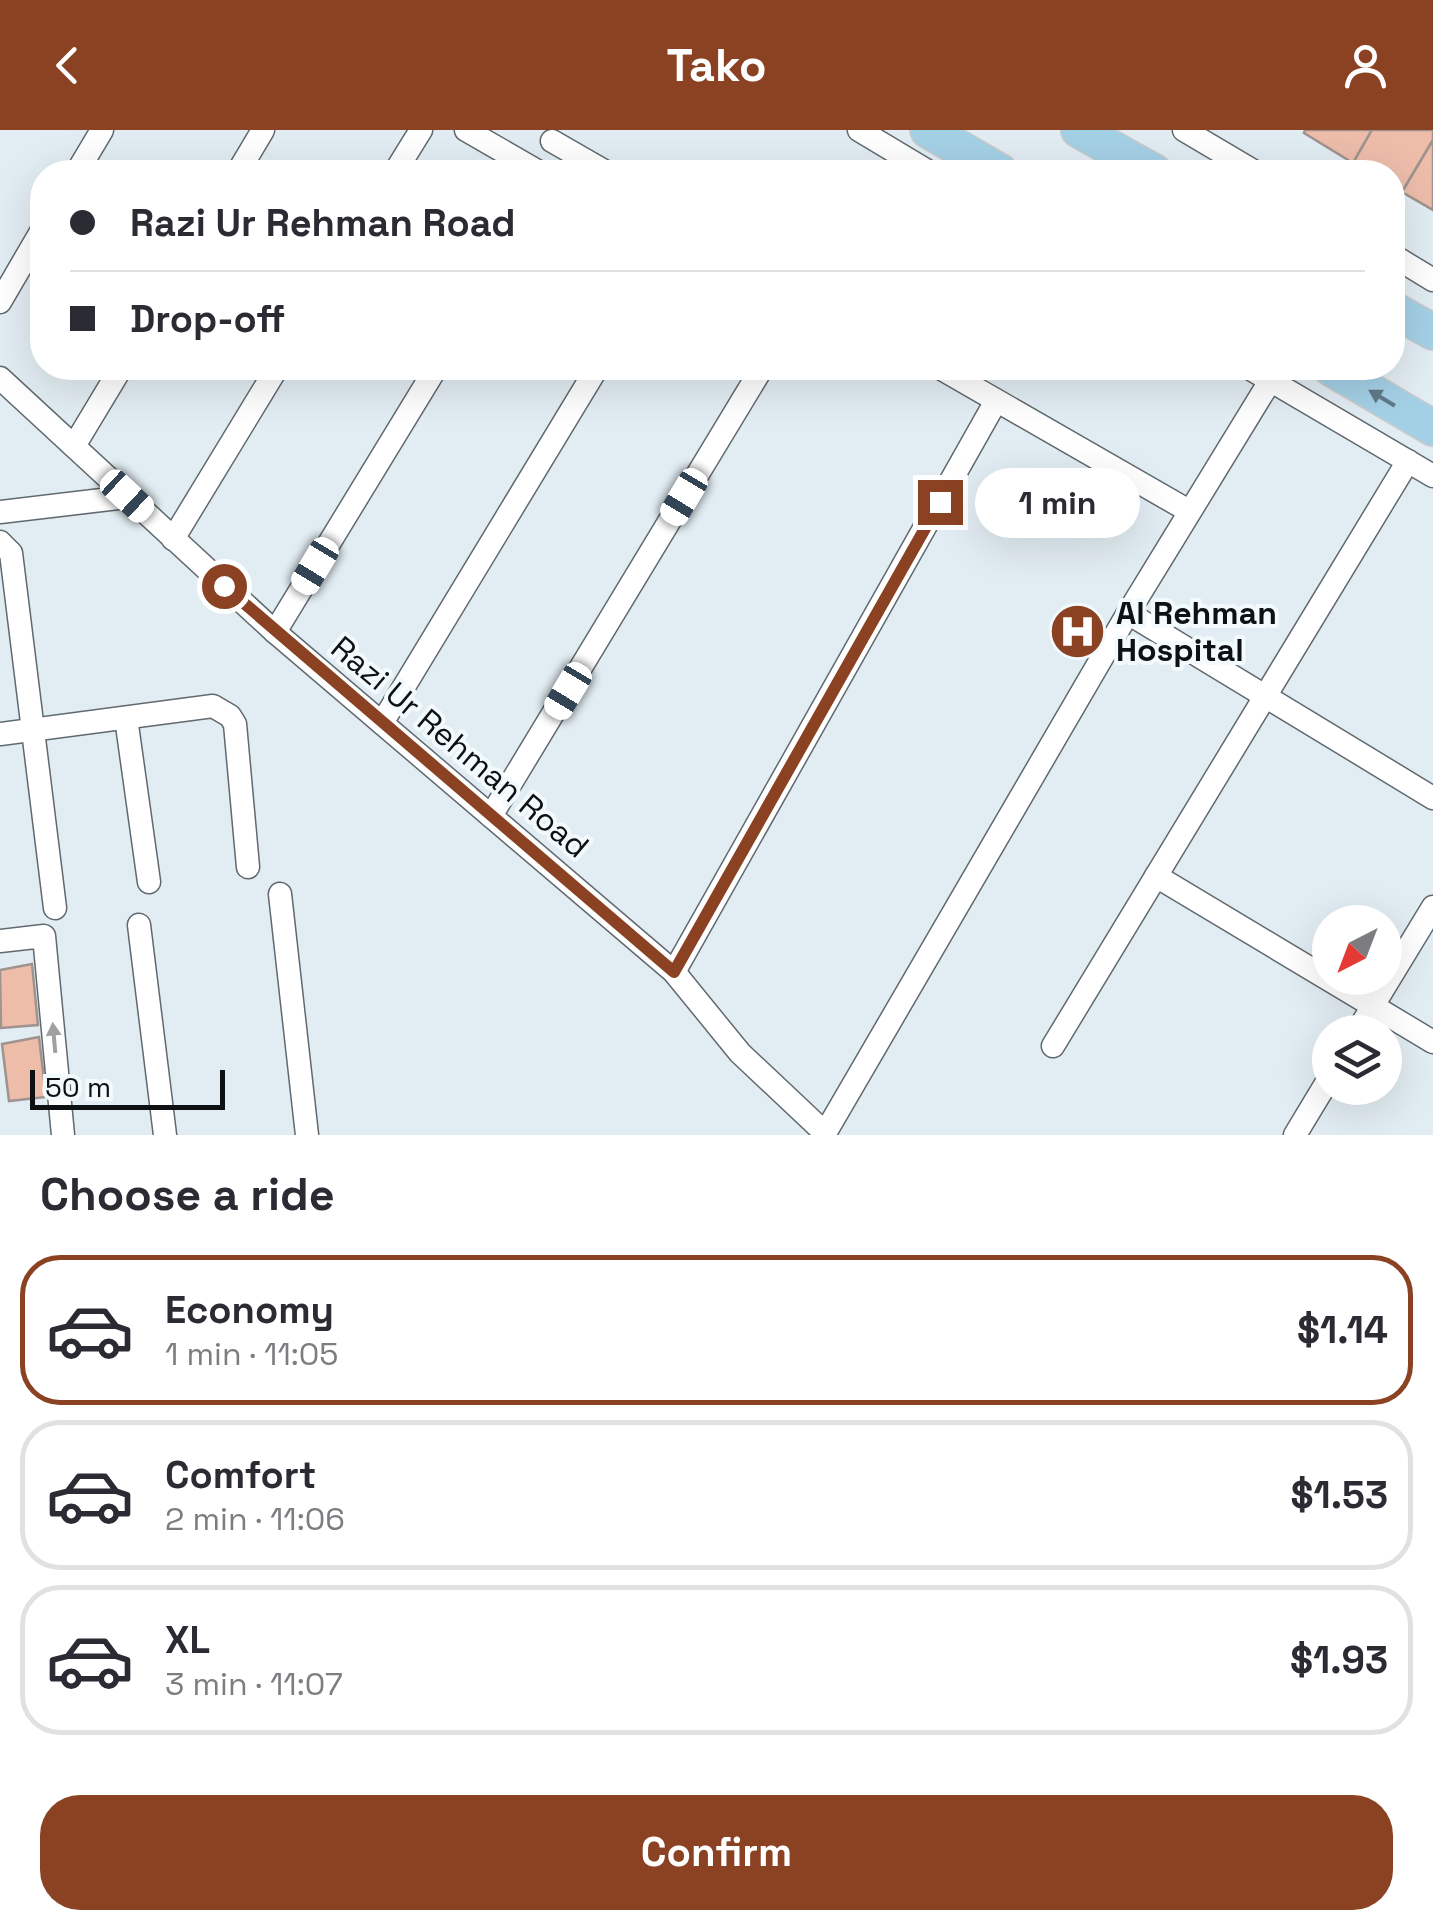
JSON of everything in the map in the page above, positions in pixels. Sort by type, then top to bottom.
[{"type":"main road","points":[[928,130],[979,160]]},
{"type":"main road","points":[[1079,130],[1133,160]]},
{"type":"main road","points":[[1405,316],[1433,332]]},
{"type":"main road","points":[[1351,380],[1433,428]]},
{"type":"street","points":[[83,160],[102,130]]},
{"type":"street","points":[[245,160],[263,130]]},
{"type":"street","points":[[402,160],[421,130]]},
{"type":"street","points":[[466,130],[517,160]]},
{"type":"street","points":[[859,130],[909,160]]},
{"type":"street","points":[[1184,130],[1235,160]]},
{"type":"street","points":[[542,160],[556,136],[589,160]]},
{"type":"street","points":[[0,302],[30,251]]},
{"type":"street","points":[[1405,263],[1433,280]]},
{"type":"street","name":"Razi Ur Rehman Road","points":[[0,378],[275,632],[674,972],[740,1054],[827,1129],[851,1135]]},
{"type":"street","points":[[74,446],[114,380]]},
{"type":"street","points":[[172,538],[269,380]]},
{"type":"street","points":[[275,632],[429,380]]},
{"type":"street","points":[[382,723],[590,380]]},
{"type":"street","points":[[492,816],[755,380]]},
{"type":"street","points":[[960,380],[1189,511]]},
{"type":"street","points":[[827,1129],[1262,380]]},
{"type":"street","points":[[1279,380],[1433,476]]},
{"type":"street","points":[[674,972],[996,401]]},
{"type":"street","points":[[1052,1046],[1408,461]]},
{"type":"street","points":[[0,512],[127,496]]},
{"type":"street","points":[[0,542],[11,553],[55,908]]},
{"type":"street","points":[[1128,613],[1433,798]]},
{"type":"street","points":[[0,734],[214,706],[235,724],[248,867]]},
{"type":"street","points":[[126,718],[149,882]]},
{"type":"street","points":[[1156,876],[1433,1042]]},
{"type":"street","points":[[280,894],[307,1135]]},
{"type":"street","points":[[1367,1015],[1433,907]]},
{"type":"street","points":[[139,925],[165,1135]]},
{"type":"street","points":[[0,941],[44,936],[63,1135]]},
{"type":"street","points":[[1295,1135],[1313,1105]]},
{"type":"building","points":[[1372,130],[1355,160],[1348,160],[1304,133]]},
{"type":"building","points":[[1372,130],[1433,130],[1433,140],[1405,187],[1405,160],[1355,160]]},
{"type":"building","points":[[1433,140],[1433,210],[1405,194],[1405,187]]},
{"type":"building","points":[[32,964],[38,1025],[1,1028],[0,970]]},
{"type":"building","points":[[39,1037],[46,1097],[9,1101],[2,1044]]},
{"type":"place","name":"Al Rehman Hospital","points":[[1077,631]]},
{"type":"route","points":[[224,586],[674,972],[940,502]]}]
